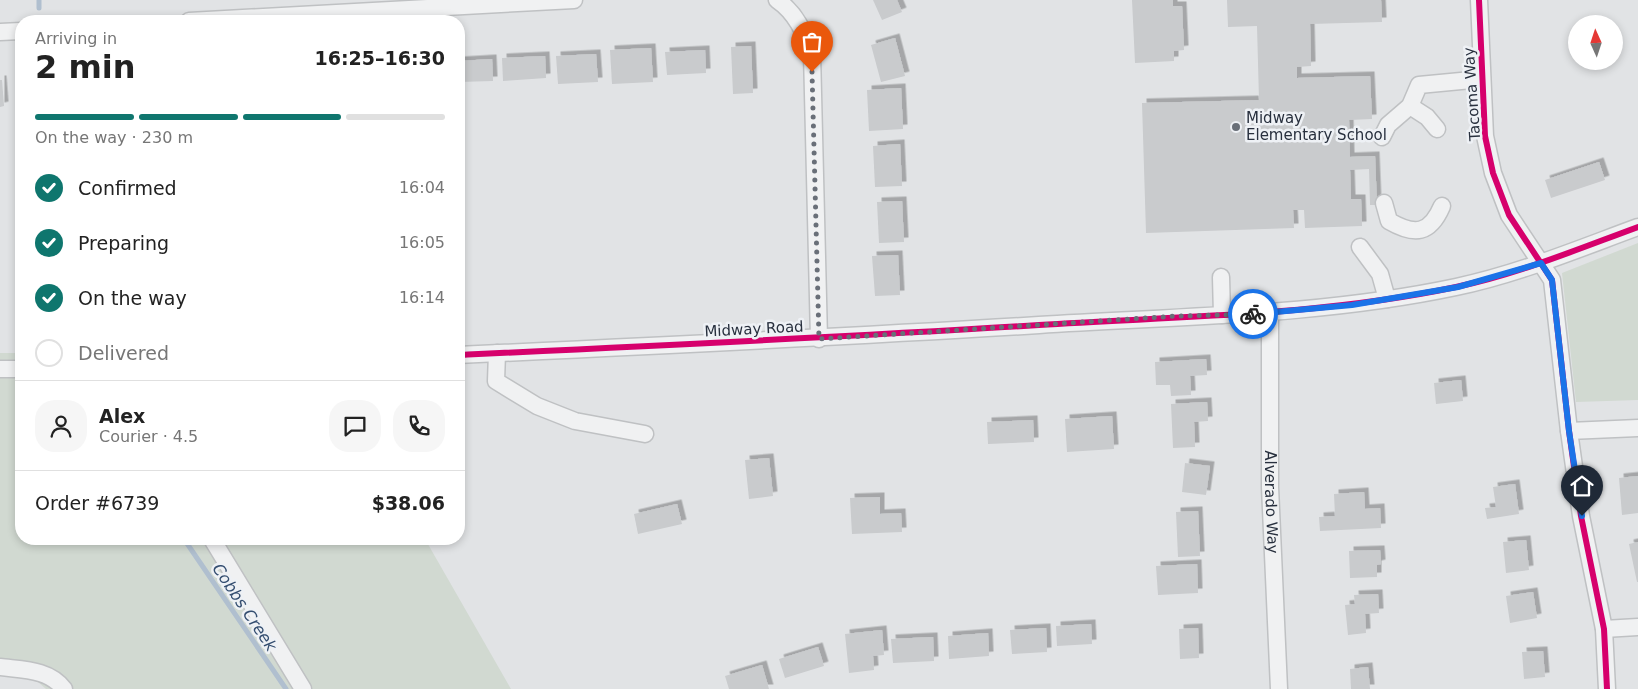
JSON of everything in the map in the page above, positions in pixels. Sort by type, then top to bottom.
[{"type":"street","points":[[299,15],[574,0]]},
{"type":"street","points":[[778,0],[793,14],[805,33],[812,53],[819,339]]},
{"type":"street","name":"Tacoma Way","points":[[1479,0],[1485,136],[1493,173],[1509,215],[1552,280],[1569,431],[1582,516],[1604,629],[1608,689]]},
{"type":"street","points":[[0,32],[15,31]]},
{"type":"street","points":[[1382,137],[1388,125],[1410,106],[1419,85],[1482,79]]},
{"type":"street","points":[[1410,106],[1426,117],[1437,129]]},
{"type":"street","points":[[1384,202],[1389,221],[1402,228],[1424,230],[1436,221],[1442,206]]},
{"type":"street","name":"Midway Road","points":[[465,355],[819,339],[1222,315],[1270,314],[1387,299],[1458,287],[1541,263],[1638,227]]},
{"type":"street","points":[[1360,247],[1380,274],[1387,299]]},
{"type":"street","points":[[1221,277],[1222,315]]},
{"type":"street","name":"Alverado Way","points":[[1270,314],[1270,487],[1279,689]]},
{"type":"street","points":[[497,353],[496,381],[537,406],[575,421],[645,434]]},
{"type":"street","points":[[0,369],[15,369]]},
{"type":"street","points":[[1569,431],[1638,428]]},
{"type":"street","points":[[216,545],[303,689]]},
{"type":"street","points":[[1604,629],[1638,627]]},
{"type":"street","points":[[0,667],[39,671],[59,682],[64,689]]},
{"type":"shaded area","points":[[1638,243],[1638,400],[1576,402],[1562,273]]},
{"type":"shaded area","points":[[0,353],[15,353],[15,545],[428,545],[511,689],[46,689],[19,665],[0,669]]},
{"type":"building","points":[[873,0],[897,0],[902,12],[882,20]]},
{"type":"building","points":[[1132,0],[1173,0],[1173,6],[1182,6],[1184,50],[1174,51],[1174,61],[1135,63]]},
{"type":"building","points":[[1227,0],[1381,0],[1382,22],[1310,24],[1311,66],[1297,67],[1297,78],[1370,76],[1372,119],[1349,120],[1350,157],[1375,156],[1377,205],[1370,205],[1369,169],[1350,170],[1351,199],[1361,199],[1362,226],[1305,228],[1304,210],[1293,210],[1294,228],[1146,233],[1142,103],[1259,100],[1257,26],[1228,27]]},
{"type":"building","points":[[895,38],[905,76],[881,82],[871,45]]},
{"type":"building","points":[[751,46],[753,93],[733,94],[731,47]]},
{"type":"building","points":[[651,48],[653,82],[612,84],[610,50]]},
{"type":"building","points":[[705,50],[706,73],[667,75],[665,52]]},
{"type":"building","points":[[596,54],[598,82],[558,84],[556,56]]},
{"type":"building","points":[[545,56],[546,78],[503,81],[502,58]]},
{"type":"building","points":[[492,59],[493,81],[465,82],[465,61]]},
{"type":"building","points":[[0,80],[2,80],[4,106],[0,107]]},
{"type":"building","points":[[901,88],[903,129],[869,131],[867,90]]},
{"type":"building","points":[[900,144],[902,186],[875,187],[873,146]]},
{"type":"building","points":[[1599,162],[1605,180],[1551,198],[1545,180]]},
{"type":"building","points":[[902,201],[904,242],[879,243],[877,202]]},
{"type":"building","points":[[898,255],[900,295],[875,296],[872,256]]},
{"type":"building","points":[[1206,359],[1207,375],[1190,376],[1191,395],[1171,396],[1170,385],[1156,385],[1155,362]]},
{"type":"building","points":[[1461,380],[1463,401],[1436,404],[1434,383]]},
{"type":"building","points":[[1207,402],[1208,421],[1194,422],[1195,447],[1173,448],[1171,404]]},
{"type":"building","points":[[1112,416],[1114,449],[1067,452],[1065,419]]},
{"type":"building","points":[[1033,420],[1034,442],[988,444],[987,422]]},
{"type":"building","points":[[769,458],[773,496],[749,499],[745,460]]},
{"type":"building","points":[[1185,463],[1210,466],[1206,495],[1182,492]]},
{"type":"building","points":[[1638,476],[1638,513],[1622,515],[1619,478]]},
{"type":"building","points":[[1515,484],[1519,514],[1487,519],[1485,508],[1496,507],[1493,487]]},
{"type":"building","points":[[1364,492],[1365,509],[1380,508],[1381,528],[1320,531],[1319,517],[1335,516],[1334,494]]},
{"type":"building","points":[[880,497],[880,514],[901,513],[902,532],[852,534],[850,498]]},
{"type":"building","points":[[677,504],[682,524],[638,534],[634,514]]},
{"type":"building","points":[[1198,511],[1200,556],[1178,557],[1176,512]]},
{"type":"building","points":[[1526,540],[1529,570],[1506,573],[1503,542]]},
{"type":"building","points":[[1638,542],[1638,582],[1637,582],[1629,544]]},
{"type":"building","points":[[1380,550],[1381,564],[1377,565],[1377,577],[1350,578],[1349,551]]},
{"type":"building","points":[[1197,564],[1198,593],[1158,595],[1156,566]]},
{"type":"building","points":[[1533,592],[1537,618],[1510,623],[1506,596]]},
{"type":"building","points":[[1378,594],[1379,613],[1365,614],[1366,633],[1348,635],[1345,605],[1355,604],[1354,595]]},
{"type":"building","points":[[1091,624],[1092,644],[1057,646],[1056,626]]},
{"type":"building","points":[[1046,628],[1047,652],[1012,654],[1010,630]]},
{"type":"building","points":[[1198,628],[1199,658],[1180,659],[1179,629]]},
{"type":"building","points":[[882,630],[884,655],[873,656],[874,670],[849,673],[845,634]]},
{"type":"building","points":[[988,633],[989,656],[949,659],[948,636]]},
{"type":"building","points":[[933,637],[934,661],[893,663],[891,639]]},
{"type":"building","points":[[818,647],[824,666],[785,678],[779,659]]},
{"type":"building","points":[[1543,651],[1545,677],[1524,679],[1522,652]]},
{"type":"building","points":[[762,665],[769,689],[729,689],[725,676]]},
{"type":"building","points":[[1368,667],[1370,689],[1351,689],[1350,669]]},
{"type":"waterway","name":"Cobbs Creek","points":[[39,0],[39,8]]},
{"type":"waterway","name":"Cobbs Creek","points":[[188,545],[286,689]]},
{"type":"cycle path","points":[[1479,0],[1485,136],[1493,173],[1509,215],[1552,280],[1569,431],[1581,516],[1604,629],[1607,689]]},
{"type":"cycle path","points":[[465,355],[1249,314],[1353,304],[1404,297],[1479,282],[1548,260],[1638,227]]},
{"type":"way so far","points":[[812,72],[819,339],[1177,316],[1253,314]]},
{"type":"place","name":"Midway Elementary School","points":[[1236,127]]},
{"type":"route","points":[[1253,314],[1270,314],[1352,305],[1458,287],[1541,263],[1552,280],[1569,431],[1582,516]]}]
